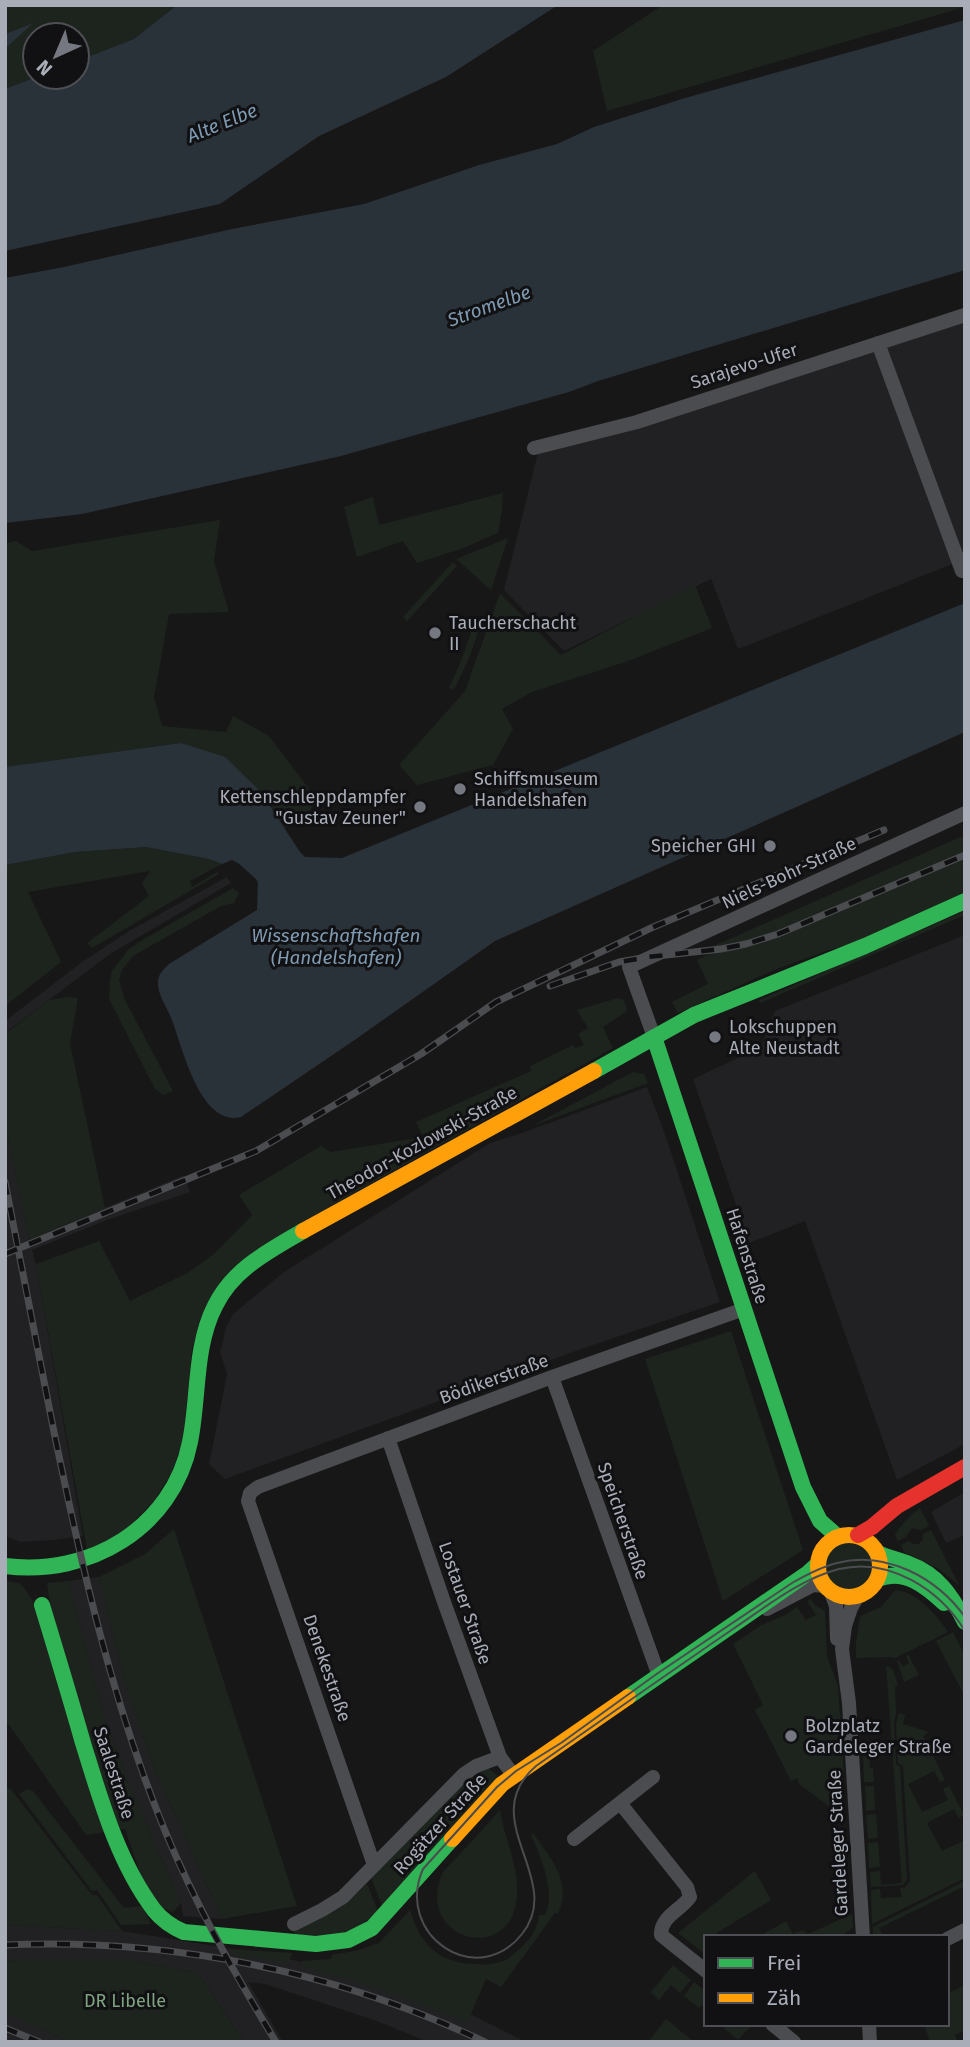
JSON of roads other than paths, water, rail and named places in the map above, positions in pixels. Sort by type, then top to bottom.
[{"type":"street","name":"Sarajevo-Ufer","points":[[534,448],[637,422],[965,315]]},
{"type":"street","points":[[878,343],[962,571],[965,570]]},
{"type":"street","name":"Niels-Bohr-Straße","points":[[654,1037],[629,967],[965,813]]},
{"type":"street","name":"Theodor-Kozlowski-Straße","points":[[5,1566],[46,1567],[86,1559],[123,1541],[154,1515],[171,1491],[184,1465],[190,1444],[205,1327],[219,1298],[239,1273],[267,1251],[692,1016],[965,901]]},
{"type":"street","name":"Hafenstraße","points":[[654,1037],[803,1487],[818,1520],[837,1536]]},
{"type":"street","name":"Bödikerstraße","points":[[258,1487],[552,1377],[744,1309]]},
{"type":"street","name":"Speicherstraße","points":[[552,1377],[659,1676]]},
{"type":"street","name":"Lostauer Straße","points":[[388,1438],[500,1757],[513,1776]]},
{"type":"street","points":[[858,1535],[897,1506],[965,1467]]},
{"type":"street","name":"Denekestraße","points":[[258,1487],[250,1493],[248,1501],[374,1865]]},
{"type":"street","name":"Hafenstraße","points":[[803,1487],[804,1511],[820,1557]]},
{"type":"street","points":[[877,1552],[882,1535],[916,1495]]},
{"type":"street","points":[[878,1579],[881,1564],[871,1543],[858,1535],[848,1534],[837,1536],[828,1542],[820,1557],[819,1575],[827,1588],[843,1597],[858,1596],[870,1590],[878,1579],[885,1575],[902,1575],[937,1596],[965,1628]]},
{"type":"street","points":[[877,1552],[930,1574],[954,1598],[965,1622]]},
{"type":"street","name":"Rogätzer Straße","points":[[184,1932],[316,1944],[337,1943],[356,1937],[374,1926],[502,1784],[737,1622],[820,1557]]},
{"type":"street","name":"Rogätzer Straße","points":[[737,1622],[813,1585],[827,1588]]},
{"type":"street","name":"Gardeleger Straße","points":[[827,1588],[836,1606],[838,1647],[843,1664]]},
{"type":"street","name":"Gardeleger Straße","points":[[858,1596],[845,1626],[842,1649],[849,1703],[863,1935]]},
{"type":"street","name":"Saalestraße","points":[[42,1605],[103,1809],[128,1867],[154,1910],[169,1924],[184,1932]]},
{"type":"street","name":"Rogätzer Straße","points":[[294,1924],[336,1902],[349,1892],[464,1774],[476,1766],[500,1757]]},
{"type":"street","points":[[574,1839],[653,1777]]},
{"type":"street","points":[[620,1803],[687,1887],[690,1897],[666,1920],[661,1927],[661,1935],[704,1969]]},
{"type":"street","points":[[949,1938],[965,1930]]},
{"type":"street","points":[[774,2026],[794,2042]]},
{"type":"water","name":"Alte Elbe","points":[[177,5],[558,5],[446,77],[319,136],[220,204],[5,251],[5,89],[21,83],[21,91],[91,91],[91,56],[134,39]]},
{"type":"water","name":"Stromelbe","points":[[965,20],[965,270],[569,392],[341,456],[82,514],[5,523],[5,278],[232,229],[364,204],[479,165],[557,144],[594,127],[685,98]]},
{"type":"water","points":[[21,28],[21,34],[5,48],[5,34]]},
{"type":"water","name":"Wissenschaftshafen (Handelshafen)","points":[[965,603],[965,732],[495,941],[241,1117],[227,1117],[215,1110],[205,1099],[188,1067],[159,992],[158,982],[160,974],[169,964],[257,910],[256,879],[232,860],[222,864],[146,847],[75,852],[5,865],[5,767],[181,743],[225,757],[260,791],[305,857],[342,858]]},
{"type":"tram line","points":[[965,1617],[940,1590],[925,1579],[909,1570],[874,1560],[837,1563],[792,1583],[658,1673],[561,1743],[516,1771],[497,1787],[423,1869],[417,1893],[420,1915],[430,1934],[445,1948],[463,1956],[483,1957],[504,1950],[522,1934],[533,1913],[534,1892],[516,1828],[514,1807],[519,1786],[536,1766],[797,1587],[839,1569],[877,1568],[912,1580],[928,1590],[942,1602],[965,1631]]},
{"type":"railway","points":[[5,1254],[256,1151],[421,1054],[496,1002],[651,928],[884,830]]},
{"type":"railway","points":[[550,986],[619,962],[721,949],[778,934],[965,855]]},
{"type":"railway","points":[[5,1182],[74,1526],[97,1624],[125,1721],[159,1816],[184,1875],[228,1960],[276,2042]]},
{"type":"railway","points":[[5,1945],[129,1947],[251,1964],[370,1996],[485,2042]]},
{"type":"railway","points":[[5,2028],[39,2042]]},
{"type":"place","name":"Taucherschacht II","points":[[435,633]]},
{"type":"place","name":"Schiffsmuseum Handelshafen","points":[[460,789]]},
{"type":"place","name":"Kettenschleppdampfer \"Gustav Zeuner\"","points":[[420,807]]},
{"type":"place","name":"Speicher GHI","points":[[770,846]]},
{"type":"place","name":"Lokschuppen Alte Neustadt","points":[[715,1037]]},
{"type":"place","name":"Bolzplatz Gardeleger Straße","points":[[791,1736]]},
{"type":"park label","name":"DR Libelle","points":[[125,2001]]}]
